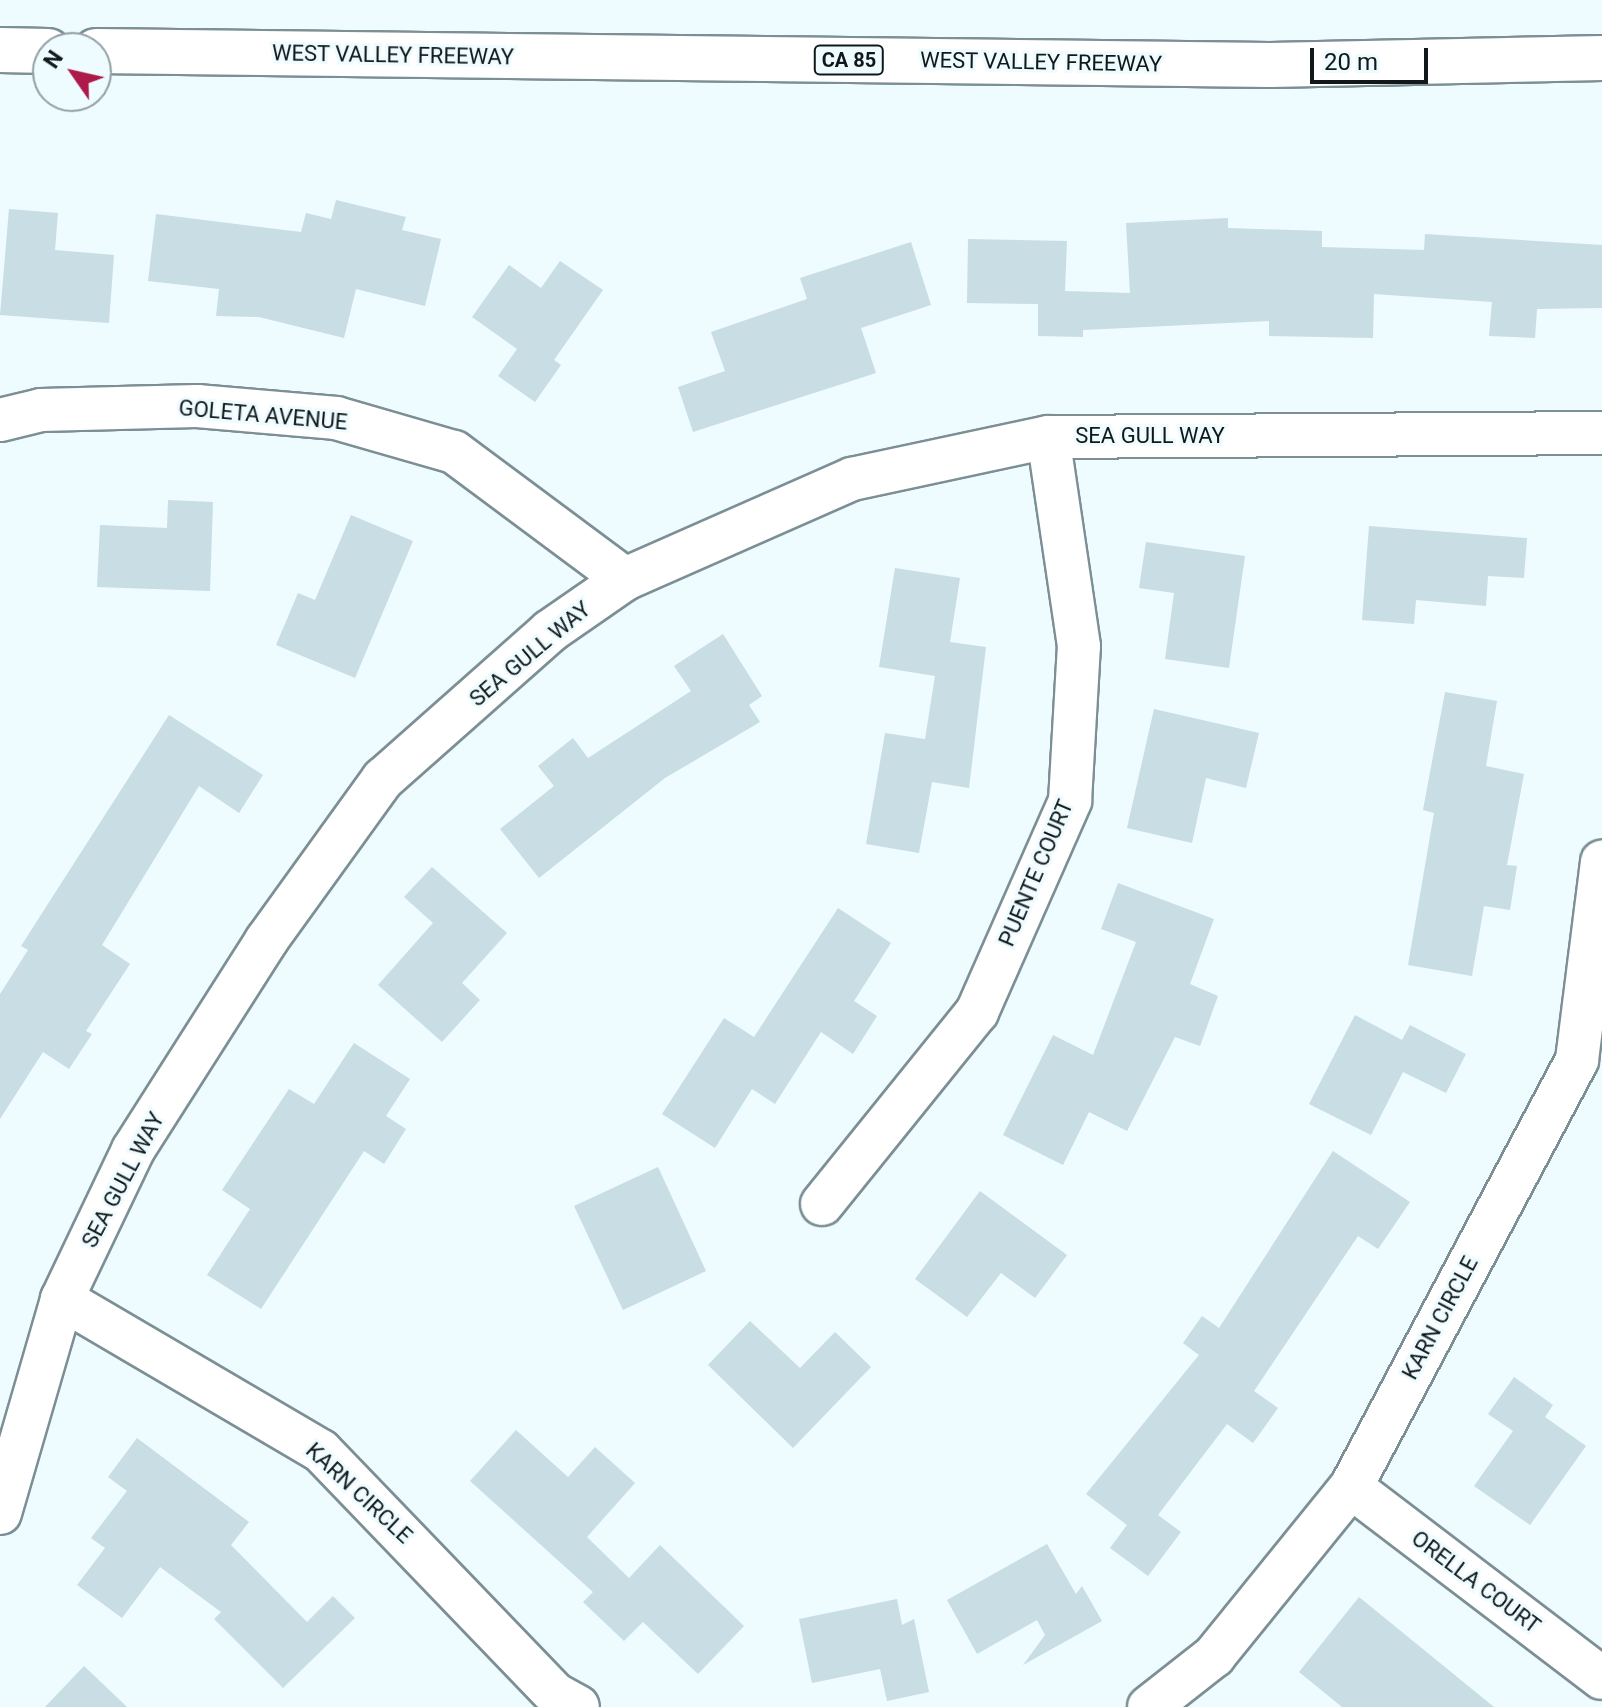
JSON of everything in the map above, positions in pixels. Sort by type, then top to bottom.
[{"type":"highway","points":[[0,50],[32,51]]},
{"type":"highway","name":"WEST VALLEY FREEWAY","points":[[112,51],[1270,65],[1602,58]]},
{"type":"street","name":"GOLETA AVENUE","points":[[0,420],[41,410],[197,406],[336,418],[454,452],[625,579]]},
{"type":"street","name":"SEA GULL WAY","points":[[0,1513],[62,1299],[133,1150],[266,941],[383,779],[550,631],[625,579],[852,479],[1048,437],[1602,433]]},
{"type":"street","name":"PUENTE COURT","points":[[822,1204],[977,1012],[1070,801],[1079,646],[1048,437]]},
{"type":"street","name":"KARN CIRCLE","points":[[1149,1707],[1214,1656],[1351,1487],[1590,1065],[1602,862]]},
{"type":"street","name":"KARN CIRCLE","points":[[62,1299],[321,1451],[555,1694],[578,1707]]},
{"type":"street","name":"ORELLA COURT","points":[[1351,1487],[1602,1678]]},
{"type":"building","points":[[336,200],[406,217],[402,230],[441,239],[425,306],[356,289],[344,338],[259,317],[216,316],[219,289],[148,281],[156,214],[301,232],[306,213],[331,219]]},
{"type":"building","points":[[9,209],[58,213],[55,250],[114,255],[109,323],[0,315]]},
{"type":"building","points":[[1228,218],[1228,228],[1322,231],[1322,247],[1424,250],[1425,234],[1602,245],[1602,308],[1537,309],[1535,338],[1489,336],[1492,302],[1374,294],[1373,338],[1269,336],[1269,321],[1083,330],[1083,337],[1038,336],[1038,304],[967,303],[968,239],[1067,241],[1065,291],[1130,293],[1126,223]]},
{"type":"building","points":[[911,242],[931,305],[861,328],[876,373],[693,432],[678,387],[725,371],[711,332],[807,299],[800,278]]},
{"type":"building","points":[[560,261],[603,290],[554,360],[561,365],[535,402],[498,376],[517,349],[472,317],[509,265],[541,288]]},
{"type":"building","points":[[168,500],[213,502],[210,591],[97,587],[100,525],[167,528]]},
{"type":"building","points":[[351,515],[413,541],[355,678],[276,645],[298,593],[315,600]]},
{"type":"building","points":[[1369,526],[1527,538],[1524,578],[1488,576],[1486,606],[1416,600],[1414,624],[1362,620]]},
{"type":"building","points":[[1146,542],[1245,556],[1229,668],[1165,659],[1174,593],[1139,588]]},
{"type":"building","points":[[895,568],[960,578],[950,642],[986,647],[969,788],[932,782],[919,853],[866,844],[885,733],[925,739],[935,676],[879,667]]},
{"type":"building","points":[[723,634],[762,696],[749,705],[760,722],[665,778],[539,878],[500,829],[554,786],[538,766],[573,738],[588,758],[691,691],[674,666]]},
{"type":"building","points":[[1445,692],[1497,701],[1486,766],[1524,774],[1507,865],[1517,866],[1510,910],[1484,906],[1472,976],[1408,965],[1434,813],[1423,810]]},
{"type":"building","points":[[1154,709],[1259,733],[1246,788],[1206,778],[1192,843],[1127,828]]},
{"type":"building","points":[[169,715],[263,775],[239,813],[199,786],[102,945],[130,964],[86,1031],[92,1034],[69,1069],[43,1052],[0,1119],[0,994],[28,950],[21,946]]},
{"type":"building","points":[[432,867],[507,933],[462,983],[480,1000],[442,1042],[378,985],[433,923],[404,897]]},
{"type":"building","points":[[1118,883],[1214,919],[1190,984],[1218,996],[1200,1046],[1175,1037],[1127,1131],[1089,1112],[1063,1165],[1003,1135],[1053,1035],[1093,1055],[1136,942],[1101,929]]},
{"type":"building","points":[[838,908],[891,943],[854,1001],[877,1016],[853,1054],[821,1032],[775,1104],[752,1089],[715,1148],[662,1114],[724,1018],[754,1037]]},
{"type":"building","points":[[1355,1015],[1402,1040],[1410,1025],[1466,1054],[1446,1093],[1403,1072],[1371,1135],[1309,1104]]},
{"type":"building","points":[[354,1043],[410,1079],[386,1116],[406,1129],[384,1164],[364,1151],[261,1309],[207,1275],[250,1209],[222,1190],[289,1089],[314,1104]]},
{"type":"building","points":[[1333,1151],[1410,1202],[1378,1249],[1358,1236],[1254,1391],[1278,1408],[1253,1443],[1227,1424],[1158,1515],[1181,1532],[1148,1576],[1110,1548],[1127,1525],[1086,1494],[1199,1355],[1183,1343],[1202,1316],[1219,1328]]},
{"type":"building","points":[[658,1167],[706,1271],[623,1310],[574,1206]]},
{"type":"building","points":[[980,1191],[1067,1255],[1035,1298],[1001,1273],[967,1317],[915,1279]]},
{"type":"building","points":[[750,1321],[800,1368],[835,1332],[871,1367],[793,1448],[708,1365]]},
{"type":"building","points":[[1514,1377],[1553,1405],[1545,1417],[1586,1446],[1530,1525],[1474,1486],[1513,1431],[1488,1414]]},
{"type":"building","points":[[516,1430],[568,1477],[595,1447],[635,1483],[587,1537],[629,1578],[660,1545],[744,1626],[698,1674],[643,1622],[624,1641],[583,1602],[593,1592],[470,1481]]},
{"type":"building","points":[[137,1438],[249,1522],[231,1545],[307,1622],[333,1596],[355,1618],[283,1688],[214,1619],[221,1612],[160,1567],[122,1618],[77,1585],[105,1548],[91,1538],[127,1491],[108,1477]]},
{"type":"building","points":[[1047,1544],[1076,1594],[1082,1586],[1102,1621],[1023,1665],[1045,1635],[1037,1620],[977,1654],[947,1600]]},
{"type":"building","points":[[1359,1597],[1494,1707],[1342,1707],[1299,1672]]},
{"type":"building","points":[[897,1599],[902,1625],[914,1619],[929,1692],[887,1701],[880,1669],[812,1683],[799,1619]]},
{"type":"building","points":[[84,1666],[127,1707],[45,1707]]}]
